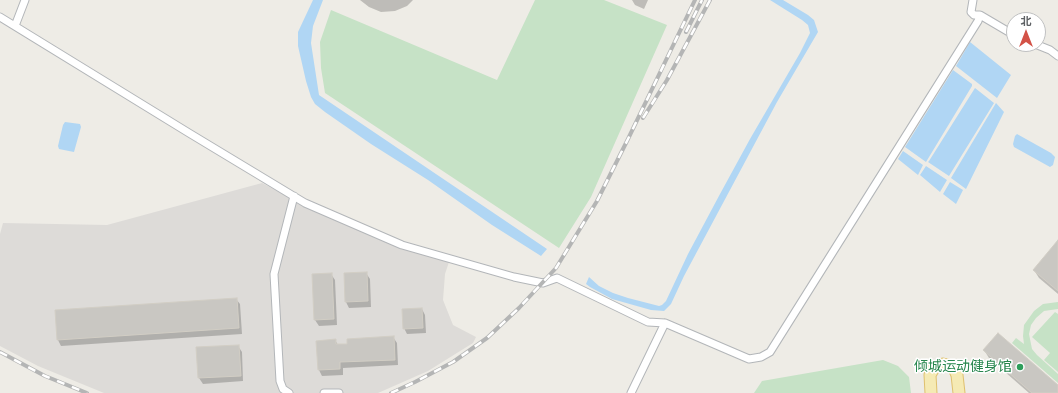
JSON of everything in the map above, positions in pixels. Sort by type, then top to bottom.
[{"type":"main road","points":[[931,393],[930,375],[934,368],[942,364],[953,366],[958,375],[959,393]]},
{"type":"street","points":[[15,26],[26,0]]},
{"type":"street","points":[[973,0],[971,12],[974,15],[980,15],[1006,30]]},
{"type":"street","points":[[0,16],[305,203],[402,245],[514,277],[543,283],[557,278],[648,322],[665,323],[750,359],[761,357],[770,352],[978,21],[980,15]]},
{"type":"street","points":[[1046,48],[1058,56]]},
{"type":"street","points":[[289,393],[283,389],[280,382],[274,274],[294,196]]},
{"type":"street","points":[[632,393],[665,323]]},
{"type":"street","points":[[324,393],[339,393]]},
{"type":"shaded area","points":[[262,183],[300,203],[449,262],[445,274],[443,300],[453,325],[476,337],[473,343],[428,371],[378,393],[104,393],[38,366],[0,346],[0,234],[3,223],[107,225]]},
{"type":"green space","points":[[535,0],[604,0],[667,25],[591,197],[559,248],[325,93],[321,68],[320,42],[331,10],[497,80]]},
{"type":"green space","points":[[1058,302],[1058,309],[1044,311],[1036,318],[1031,325],[1029,334],[1032,349],[1058,374],[1058,383],[1012,343],[1016,338],[1024,344],[1024,325],[1034,311],[1043,304]]},
{"type":"green space","points":[[1055,312],[1058,314],[1058,372],[1044,360],[1050,353],[1032,337]]},
{"type":"green space","points":[[883,360],[898,366],[909,377],[911,393],[754,393],[762,381]]},
{"type":"water","points":[[313,0],[323,0],[313,26],[311,43],[319,95],[547,249],[541,256],[492,225],[428,180],[371,144],[315,104],[306,81],[298,46],[298,32]]},
{"type":"water","points":[[770,0],[783,0],[808,15],[814,20],[818,32],[777,102],[684,276],[671,304],[664,311],[651,310],[612,299],[590,287],[586,284],[589,277],[599,286],[628,298],[659,306],[666,301],[688,254],[720,194],[810,33],[808,25],[802,20]]},
{"type":"water","points":[[970,42],[1011,75],[997,98],[956,66]]},
{"type":"water","points":[[953,70],[972,84],[972,86],[926,162],[905,147]]},
{"type":"water","points":[[975,88],[994,103],[949,176],[928,162]]},
{"type":"water","points":[[996,103],[1004,112],[966,189],[951,178]]},
{"type":"water","points":[[65,122],[80,124],[81,127],[74,152],[59,149],[58,146]]},
{"type":"water","points":[[1017,134],[1051,153],[1055,157],[1053,165],[1050,167],[1014,147],[1013,144]]},
{"type":"water","points":[[903,151],[923,165],[918,175],[898,159]]},
{"type":"water","points":[[926,166],[947,180],[940,192],[920,175]]},
{"type":"water","points":[[950,182],[963,190],[956,204],[943,194]]},
{"type":"building","points":[[1058,240],[1058,291],[1033,270]]},
{"type":"building","points":[[367,272],[368,301],[345,302],[344,273]]},
{"type":"building","points":[[332,273],[334,319],[314,320],[312,274]]},
{"type":"building","points":[[237,298],[239,328],[57,340],[55,310]]},
{"type":"building","points":[[422,308],[423,328],[403,329],[402,309]]},
{"type":"building","name":"倾城运动健身馆","points":[[998,333],[1058,385],[1058,393],[1032,393],[983,350]]},
{"type":"building","points":[[394,336],[395,360],[340,362],[340,369],[318,370],[316,341],[336,339],[336,344],[347,344],[347,339]]},
{"type":"building","points":[[239,345],[241,376],[198,378],[196,347]]},
{"type":"railway","points":[[391,393],[453,362],[487,338],[519,308],[556,268],[597,201],[695,0]]},
{"type":"railway","points":[[686,32],[702,0]]},
{"type":"railway","points":[[643,118],[667,80],[710,0]]},
{"type":"railway","points":[[0,352],[45,376],[87,393]]},
{"type":"place","name":"倾城运动健身馆","points":[[1020,367]]}]
